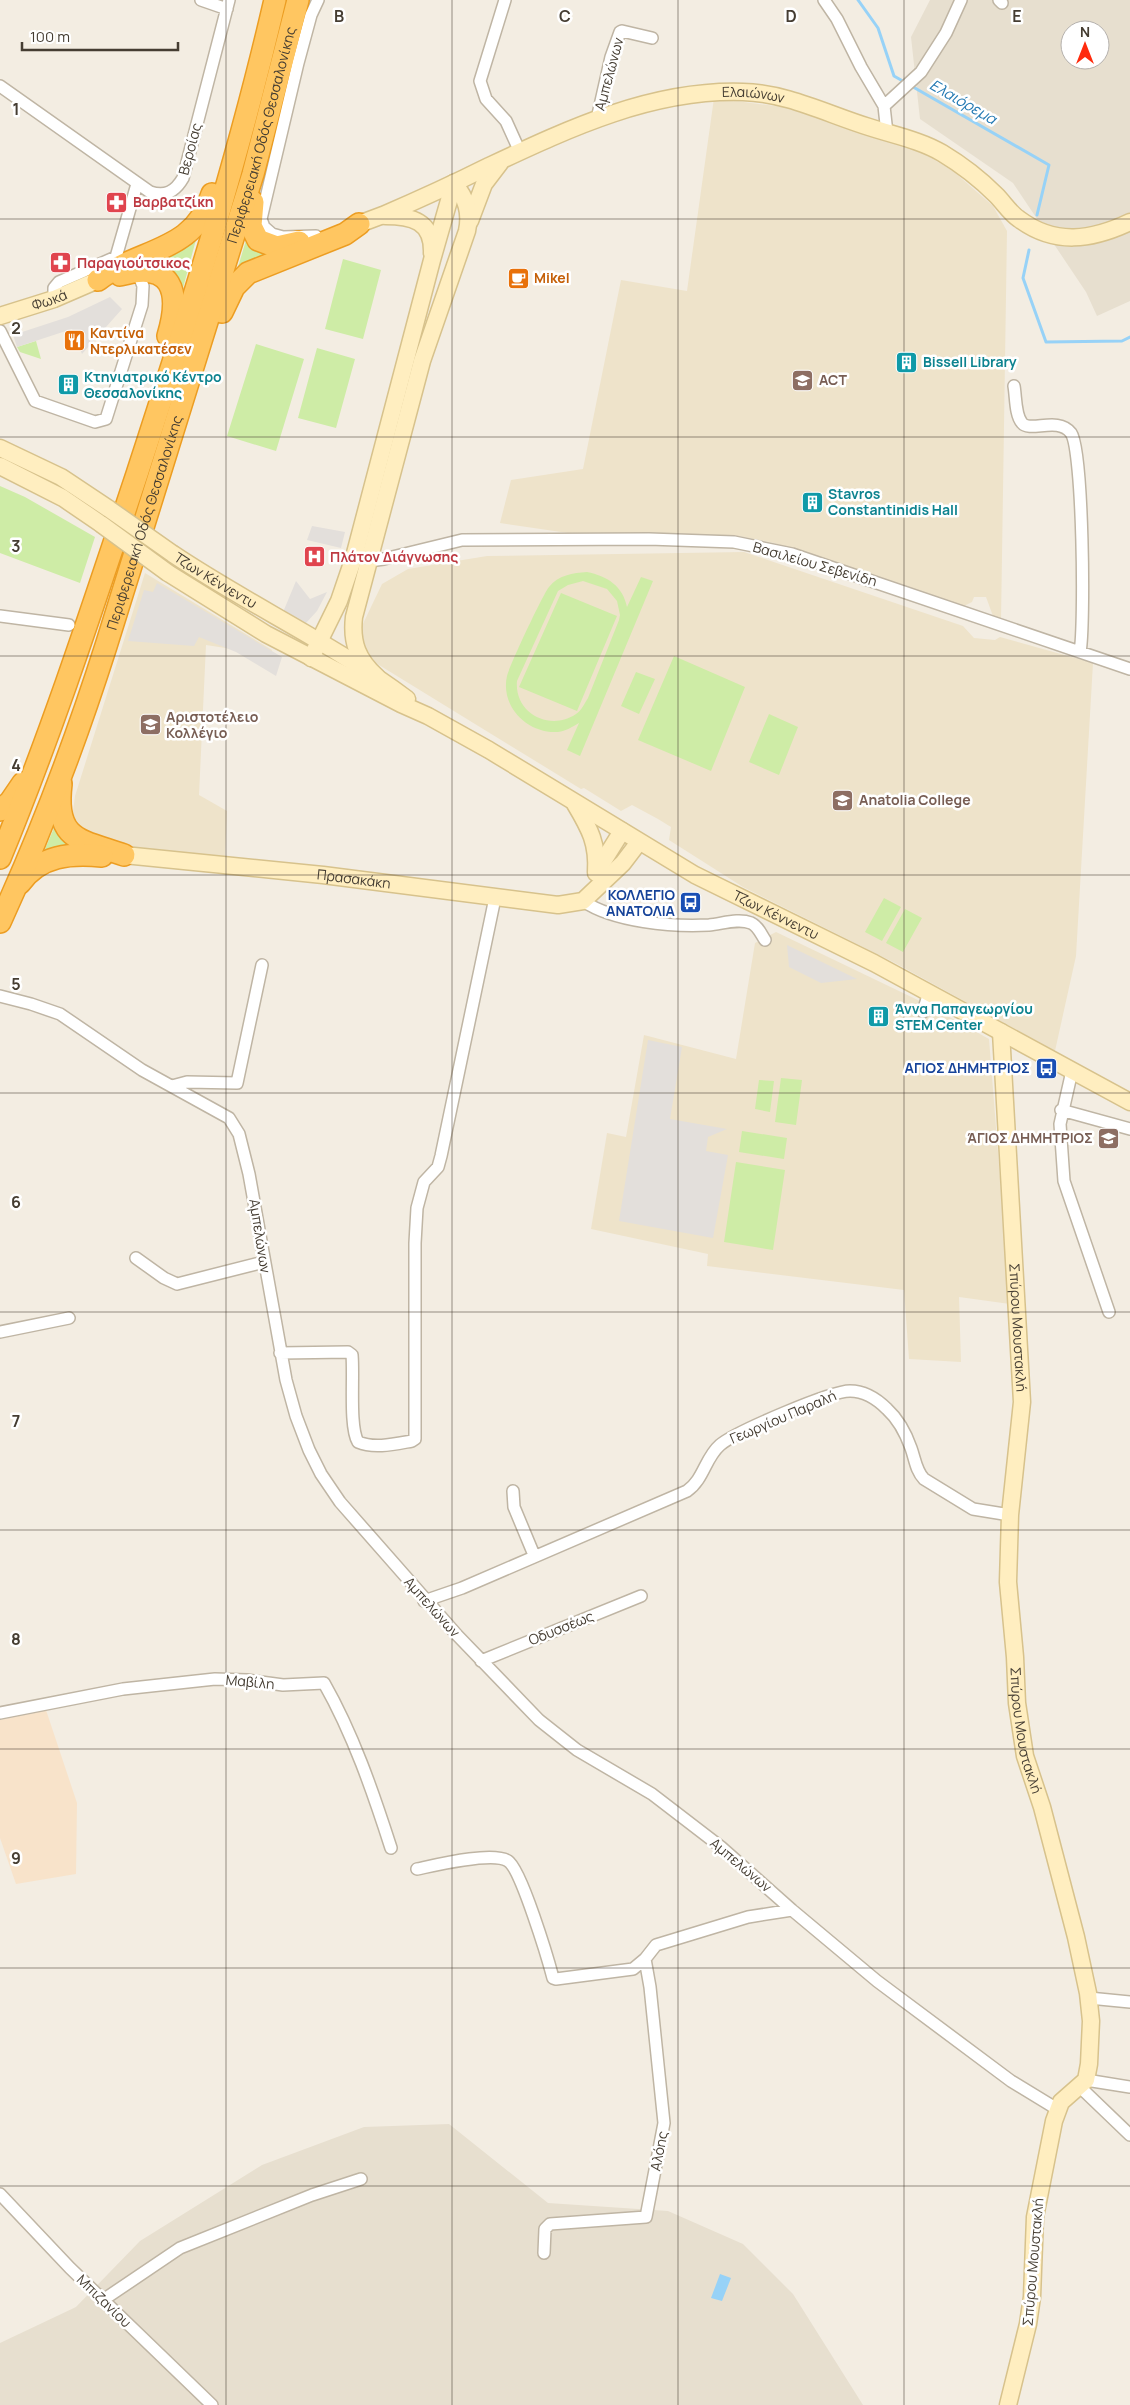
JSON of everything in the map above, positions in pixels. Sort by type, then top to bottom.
[{"type":"highway","name":"Περιφερειακή Οδός Θεσσαλονίκης","points":[[0,858],[87,628],[192,302],[256,75],[275,0]]},
{"type":"highway","name":"Περιφερειακή Οδός Θεσσαλονίκης","points":[[0,922],[64,766],[93,685],[253,174],[298,0]]},
{"type":"highway","points":[[282,64],[279,94],[254,197],[251,226],[258,240],[271,246],[285,246],[350,225],[359,224]]},
{"type":"highway","points":[[98,280],[119,267],[182,238],[201,220],[209,203],[234,125],[256,75]]},
{"type":"highway","points":[[163,464],[187,409],[225,304],[240,279],[254,270],[345,234],[359,224]]},
{"type":"highway","points":[[98,280],[137,271],[152,271],[166,278],[172,289],[175,302],[173,320],[155,390],[149,436]]},
{"type":"highway","points":[[0,810],[10,802],[38,760]]},
{"type":"highway","points":[[64,766],[60,788],[60,807],[69,830],[82,842],[124,855]]},
{"type":"highway","points":[[13,894],[23,879],[50,859],[71,854],[112,857],[124,855]]},
{"type":"main road","name":"Ελαιώνων","points":[[359,224],[384,216],[520,152],[597,119],[676,97],[710,93],[745,92],[801,103],[940,152],[972,172],[1017,219],[1039,231],[1062,237],[1086,238],[1106,234],[1130,222]]},
{"type":"main road","points":[[377,677],[361,661],[355,647],[353,622],[422,361],[482,190],[492,172],[503,160]]},
{"type":"main road","points":[[454,183],[466,203],[467,231]]},
{"type":"main road","points":[[322,653],[354,557],[454,183]]},
{"type":"main road","points":[[384,216],[406,217],[423,225],[432,240],[432,260]]},
{"type":"main road","name":"Φωκά","points":[[0,316],[54,299],[98,280]]},
{"type":"main road","name":"Τζων Κέννεντυ","points":[[0,448],[60,477],[400,704],[428,716],[572,800],[639,842],[736,897],[929,992],[1130,1102]]},
{"type":"main road","name":"Τζων Κέννεντυ","points":[[0,466],[63,498],[168,573],[266,634],[322,653],[377,677],[428,716]]},
{"type":"main road","points":[[322,653],[347,626],[360,594]]},
{"type":"main road","points":[[572,800],[587,824],[595,843],[597,854],[596,873]]},
{"type":"main road","points":[[586,897],[596,873],[622,831]]},
{"type":"main road","points":[[586,897],[623,863],[639,842]]},
{"type":"main road","name":"Πρασακάκη","points":[[124,855],[323,875],[558,905],[586,897]]},
{"type":"main road","name":"Σπύρου Μουστακλή","points":[[1001,1032],[1022,1395],[1021,1425],[1010,1515],[1008,1594],[1022,1744],[1050,1836],[1089,1998],[1091,2033],[1089,2064],[1083,2083]]},
{"type":"main road","points":[[1057,2109],[1083,2083]]},
{"type":"main road","name":"Σπύρου Μουστακλή","points":[[1008,2405],[1028,2324],[1032,2288],[1035,2218],[1057,2109]]},
{"type":"street","points":[[201,0],[228,4]]},
{"type":"street","points":[[316,236],[277,236],[264,227],[261,219],[304,41],[311,15],[318,0]]},
{"type":"street","points":[[505,0],[480,81],[486,99],[506,121],[520,152]]},
{"type":"street","points":[[824,0],[837,19],[861,67],[884,106],[887,133]]},
{"type":"street","points":[[884,106],[921,72],[946,33],[962,0]]},
{"type":"street","name":"Βεροίας","points":[[0,86],[137,184],[150,192],[164,194],[178,187],[182,178],[228,4]]},
{"type":"street","name":"Αμπελώνων","points":[[597,119],[608,66],[620,32],[622,30],[652,38]]},
{"type":"street","points":[[54,299],[54,288],[60,282],[116,257],[137,184]]},
{"type":"street","points":[[0,331],[35,400],[100,422],[106,419],[142,304],[143,286],[137,271]]},
{"type":"street","points":[[1014,386],[1019,417],[1023,424],[1027,426],[1053,424],[1064,427],[1075,439],[1080,484],[1080,652]]},
{"type":"street","name":"Βασιλείου Σεβενίδη","points":[[369,561],[462,540],[649,539],[734,542],[792,554],[1130,669]]},
{"type":"street","points":[[0,616],[69,624]]},
{"type":"street","points":[[586,897],[606,914],[662,923],[707,925],[741,921],[751,923],[758,928],[765,940]]},
{"type":"street","points":[[280,1353],[348,1352],[352,1355],[354,1376],[352,1430],[358,1442],[373,1445],[389,1445],[415,1439],[415,1243],[417,1208],[424,1182],[438,1167],[441,1156],[495,898]]},
{"type":"street","points":[[172,1086],[187,1082],[237,1083],[262,965]]},
{"type":"street","points":[[923,1012],[929,992]]},
{"type":"street","name":"Αμπελώνων","points":[[0,996],[60,1014],[142,1070],[229,1118],[239,1134],[249,1174],[280,1353],[296,1416],[321,1474],[340,1502],[424,1601],[539,1720],[577,1750],[652,1794],[721,1847],[792,1910],[877,1981],[1011,2081],[1057,2109]]},
{"type":"street","points":[[1072,1071],[1061,1110],[1060,1124],[1064,1181],[1109,1312]]},
{"type":"street","points":[[1061,1110],[1130,1129]]},
{"type":"street","points":[[136,1258],[164,1278],[177,1284],[264,1262]]},
{"type":"street","points":[[0,1332],[69,1318]]},
{"type":"street","name":"Γεωργίου Παραλή","points":[[424,1601],[462,1588],[687,1491],[698,1481],[713,1452],[726,1440],[795,1409],[846,1391],[865,1393],[888,1410],[907,1438],[919,1474],[924,1479],[972,1509],[1010,1515]]},
{"type":"street","points":[[513,1491],[514,1507],[534,1556]]},
{"type":"street","name":"Οδυσσέως","points":[[481,1661],[641,1596]]},
{"type":"street","name":"Μαβίλη","points":[[0,1713],[123,1690],[215,1679],[247,1680],[283,1685],[324,1683],[334,1701],[366,1774],[391,1848]]},
{"type":"street","points":[[418,1869],[486,1858],[507,1860],[512,1865],[542,1936],[553,1978],[621,1972],[633,1969],[645,1959],[656,1945],[748,1917],[792,1910]]},
{"type":"street","name":"Αλόης","points":[[544,2253],[545,2230],[550,2224],[646,2217],[664,2123],[650,1987],[645,1959]]},
{"type":"street","points":[[1089,1998],[1130,2002]]},
{"type":"street","points":[[1083,2083],[1130,2087]]},
{"type":"street","points":[[1083,2083],[1130,2135]]},
{"type":"street","points":[[103,2300],[180,2248],[312,2194],[361,2179]]},
{"type":"street","name":"Μπιζανίου","points":[[0,2194],[103,2300],[212,2405]]},
{"type":"shaded area","points":[[930,0],[1130,0],[1130,301],[1097,316],[1086,292],[1013,183],[920,119],[911,37]]},
{"type":"shaded area","name":"ACT","points":[[714,98],[797,109],[923,153],[953,171],[993,206],[1007,231],[1001,621],[993,616],[986,597],[974,597],[972,602],[964,606],[774,543],[739,536],[568,533],[500,523],[511,480],[583,469],[621,280],[687,291]]},
{"type":"shaded area","points":[[110,297],[122,309],[82,354],[72,329],[17,347],[13,335],[68,317]]},
{"type":"shaded area","points":[[312,526],[345,532],[341,548],[307,540]]},
{"type":"shaded area","name":"Anatolia College","points":[[744,552],[963,626],[974,638],[995,640],[1000,637],[1093,663],[1076,956],[1055,1051],[897,964],[743,887],[669,840],[671,827],[658,819],[632,805],[621,811],[584,788],[581,789],[366,657],[360,630],[382,584],[408,569],[487,556]]},
{"type":"shaded area","name":"Αριστοτέλειο Κολλέγιο","points":[[145,573],[272,650],[271,655],[206,645],[199,795],[227,811],[225,858],[135,851],[93,840],[72,819],[75,796]]},
{"type":"shaded area","points":[[296,581],[310,599],[327,592],[317,611],[306,623],[299,626],[281,617]]},
{"type":"shaded area","points":[[157,583],[282,657],[276,676],[236,652],[199,637],[194,646],[128,641],[144,590],[153,592]]},
{"type":"shaded area","points":[[776,932],[924,1003],[989,1039],[1010,1304],[959,1297],[961,1362],[909,1359],[904,1290],[707,1266],[708,1254],[591,1229],[607,1133],[626,1137],[644,1035],[736,1059],[755,943]]},
{"type":"shaded area","points":[[787,945],[857,979],[821,983],[789,967]]},
{"type":"shaded area","points":[[648,1040],[682,1047],[670,1119],[727,1129],[708,1137],[706,1151],[728,1155],[713,1238],[619,1221]]},
{"type":"shaded area","points":[[46,1710],[77,1803],[76,1874],[16,1884],[0,1838],[0,1720]]},
{"type":"shaded area","points":[[449,2124],[548,2203],[668,2211],[743,2244],[793,2294],[863,2405],[0,2405],[0,2343],[76,2307],[140,2241],[262,2165],[364,2127]]},
{"type":"green space","points":[[197,236],[183,288],[176,276],[149,264]]},
{"type":"green space","points":[[247,237],[270,251],[234,280]]},
{"type":"green space","points":[[343,259],[381,270],[363,339],[325,329]]},
{"type":"green space","points":[[36,341],[41,359],[20,352],[17,347]]},
{"type":"green space","points":[[256,344],[304,359],[276,451],[227,436]]},
{"type":"green space","points":[[317,348],[355,359],[336,428],[298,418]]},
{"type":"green space","points":[[0,486],[25,497],[95,537],[80,583],[0,553]]},
{"type":"green space","points":[[587,572],[601,576],[613,583],[622,593],[627,607],[641,577],[653,581],[580,756],[567,750],[579,723],[558,732],[536,728],[527,723],[512,708],[506,687],[507,676],[514,659],[549,587],[561,577]],"holes":[[[583,581],[607,589],[617,601],[620,615],[588,698],[576,714],[566,719],[555,721],[545,720],[536,716],[527,710],[521,702],[517,681],[558,591],[568,585]]]},
{"type":"green space","points":[[561,593],[617,616],[577,711],[519,687]]},
{"type":"green space","points":[[674,656],[745,687],[711,771],[638,740]]},
{"type":"green space","points":[[636,672],[655,679],[639,714],[621,706]]},
{"type":"green space","points":[[769,714],[798,727],[779,775],[749,762]]},
{"type":"green space","points":[[57,821],[80,847],[42,856]]},
{"type":"green space","points":[[884,898],[901,907],[882,941],[865,932]]},
{"type":"green space","points":[[905,909],[922,918],[903,952],[886,943]]},
{"type":"green space","points":[[781,1078],[802,1080],[796,1125],[775,1122]]},
{"type":"green space","points":[[759,1080],[774,1081],[770,1112],[755,1109]]},
{"type":"green space","points":[[742,1131],[787,1138],[784,1159],[739,1152]]},
{"type":"green space","points":[[736,1162],[785,1170],[773,1250],[724,1242]]},
{"type":"water","points":[[720,2274],[731,2278],[722,2301],[711,2298]]},
{"type":"waterway","name":"Ελαιόρεμα","points":[[858,0],[878,28],[894,76],[1049,165],[1037,215]]},
{"type":"waterway","name":"Ελαιόρεμα","points":[[1029,250],[1023,278],[1046,342],[1122,341],[1130,337]]},
{"type":"place","name":"Βαρβατζίκη","points":[[117,202]]},
{"type":"place","name":"Παραγιούτσικος","points":[[61,263]]},
{"type":"place","name":"Mikel","points":[[518,278]]},
{"type":"place","name":"Καντίνα Ντερλικατέσεν","points":[[74,341]]},
{"type":"place","name":"Bissell Library","points":[[907,362]]},
{"type":"place","name":"ACT","points":[[803,380]]},
{"type":"place","name":"Κτηνιατρικό Κέντρο Θεσσαλονίκης","points":[[68,385]]},
{"type":"place","name":"Stavros Constantinidis Hall","points":[[812,502]]},
{"type":"place","name":"Πλάτον Διάγνωσης","points":[[314,557]]},
{"type":"place","name":"Αριστοτέλειο Κολλέγιο","points":[[150,725]]},
{"type":"place","name":"Anatolia College","points":[[843,800]]},
{"type":"place","name":"ΚΟΛΛΕΓΙΟ ΑΝΑΤΟΛΙΑ","points":[[691,903]]},
{"type":"place","name":"Άννα Παπαγεωργίου STEM Center","points":[[879,1017]]},
{"type":"place","name":"ΑΓΙΟΣ ΔΗΜΗΤΡΙΟΣ","points":[[1046,1068]]},
{"type":"place","name":"ΆΓΙΟΣ ΔΗΜΗΤΡΙΟΣ","points":[[1109,1138]]}]
